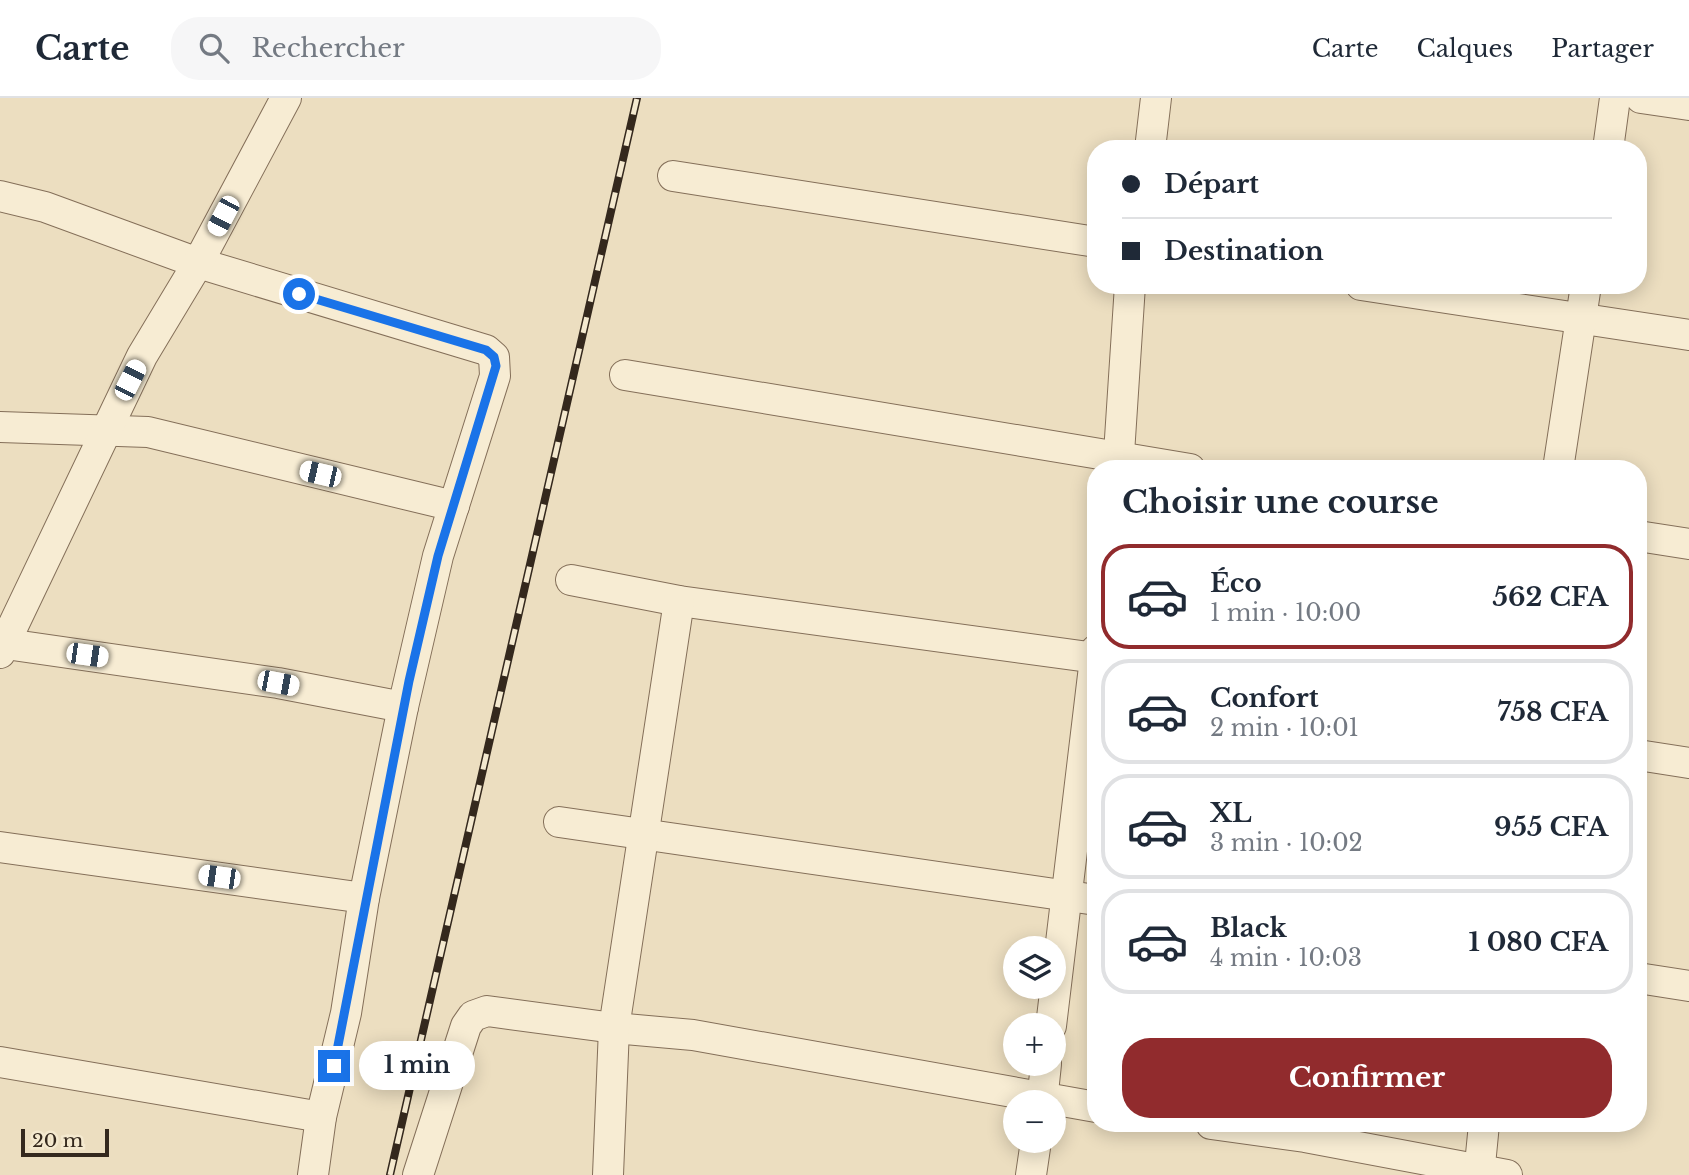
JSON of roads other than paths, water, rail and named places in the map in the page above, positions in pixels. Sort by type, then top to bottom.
[{"type":"street","points":[[286,98],[198,263],[142,356],[105,429],[30,596],[2,647],[278,683],[403,707]]},
{"type":"street","points":[[1151,140],[1156,98]]},
{"type":"street","points":[[1609,140],[1615,98]]},
{"type":"street","points":[[1641,98],[1689,105]]},
{"type":"street","points":[[673,176],[1087,241]]},
{"type":"street","points":[[0,197],[45,207],[198,263],[475,346],[494,357],[495,376],[438,556],[403,707],[365,898],[346,1013],[321,1117],[313,1175]]},
{"type":"street","points":[[1119,460],[1129,294]]},
{"type":"street","points":[[1417,294],[1689,335]]},
{"type":"street","points":[[1559,460],[1584,294]]},
{"type":"street","points":[[625,375],[1097,460]]},
{"type":"street","points":[[0,427],[148,432],[454,506]]},
{"type":"street","points":[[1647,537],[1689,544]]},
{"type":"street","points":[[571,580],[679,601],[1087,657]]},
{"type":"street","points":[[608,1175],[614,1028],[679,601]]},
{"type":"street","points":[[1052,1013],[1087,721]]},
{"type":"street","points":[[1647,756],[1689,763]]},
{"type":"street","points":[[559,822],[768,850],[1087,899]]},
{"type":"street","points":[[0,847],[365,898]]},
{"type":"street","points":[[1647,979],[1689,986]]},
{"type":"street","points":[[418,1175],[466,1026],[473,1016],[487,1011],[614,1028],[693,1035],[900,1070],[1003,1092]]},
{"type":"street","points":[[0,1062],[321,1117]]},
{"type":"street","points":[[1066,1104],[1087,1106]]},
{"type":"street","points":[[1269,1132],[1489,1173],[1485,1132]]},
{"type":"street","points":[[1031,1175],[1034,1153]]},
{"type":"railway","points":[[390,1175],[637,98]]}]
